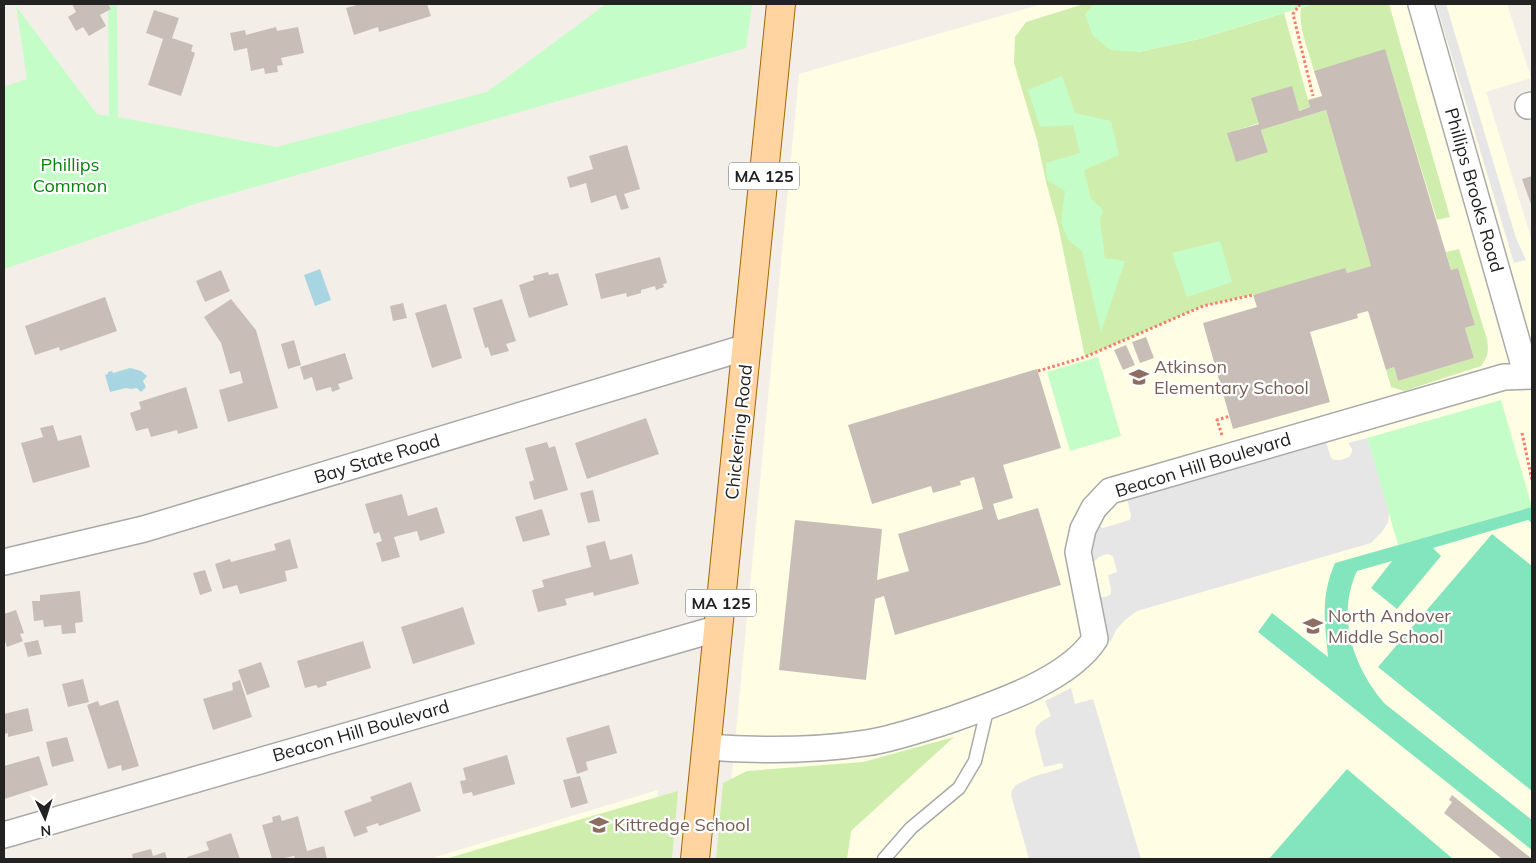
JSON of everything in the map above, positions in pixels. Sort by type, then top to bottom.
[{"type":"main road","name":"Chickering Road","points":[[695,859],[781,4]]},
{"type":"street","name":"Phillips Brooks Road","points":[[1422,4],[1530,376]]},
{"type":"street","name":"Bay State Road","points":[[4,562],[144,529],[747,347]]},
{"type":"street","name":"Beacon Hill Boulevard","points":[[706,747],[764,750],[808,749],[867,743],[922,729],[988,706],[1041,684],[1080,657],[1088,650],[1095,639],[1078,552],[1083,529],[1094,508],[1110,491],[1504,377],[1530,376]]},
{"type":"street","name":"Beacon Hill Boulevard","points":[[4,835],[718,628]]},
{"type":"lane","points":[[884,859],[911,828],[959,788],[975,761],[988,706]]},
{"type":"path","points":[[1300,4],[1293,14],[1313,96]]},
{"type":"path","points":[[1038,371],[1085,356],[1203,306],[1253,295]]},
{"type":"path","points":[[1522,432],[1532,480]]},
{"type":"shaded area","name":"Atkinson Elementary School","points":[[1042,4],[1507,4],[1531,78],[1486,92],[1532,241],[1532,859],[724,859],[799,74]]},
{"type":"shaded area","points":[[1436,4],[1446,4],[1516,238],[1526,260],[1514,263]]},
{"type":"shaded area","points":[[1367,438],[1389,513],[1388,523],[1371,543],[1137,611],[1116,630],[1110,643],[1099,597],[1106,597],[1111,594],[1108,575],[1117,572],[1113,556],[1107,554],[1099,557],[1094,562],[1091,571],[1089,556],[1096,525],[1103,528],[1130,520],[1131,515],[1127,499],[1326,442],[1331,458],[1341,460],[1349,457],[1352,452],[1348,443]]},
{"type":"shaded area","points":[[1071,688],[1075,704],[1093,699],[1141,859],[1029,859],[1011,795],[1012,790],[1016,785],[1032,777],[1063,768],[1062,763],[1044,767],[1035,732],[1036,727],[1041,722],[1051,716],[1045,701]]},
{"type":"shaded area","name":"Kittredge School","points":[[658,790],[652,859],[429,859]]},
{"type":"green space","name":"Phillips Common","points":[[108,4],[117,4],[118,117],[276,147],[487,92],[606,4],[752,4],[746,48],[198,203],[4,269],[4,87],[27,79],[16,6],[97,114],[109,116]]},
{"type":"green space","points":[[1084,4],[1094,4],[1085,15],[1138,52],[1199,39],[1284,13],[1310,107],[1228,133],[1268,152],[1261,130],[1326,110],[1371,266],[1203,306],[1085,357],[1058,225],[1037,140],[1014,63],[1015,37],[1026,22]]},
{"type":"green space","points":[[1094,4],[1313,4],[1199,39],[1138,52],[1111,50],[1093,36],[1085,15]]},
{"type":"green space","points":[[1313,4],[1389,4],[1450,217],[1437,220],[1385,50],[1314,71],[1302,31],[1300,16],[1301,8]]},
{"type":"green space","points":[[1062,76],[1075,113],[1111,121],[1119,155],[1084,170],[1091,199],[1103,210],[1100,220],[1105,258],[1125,261],[1101,332],[1082,251],[1068,240],[1061,222],[1065,191],[1047,180],[1046,163],[1080,153],[1073,125],[1040,127],[1028,90]]},
{"type":"green space","points":[[1220,241],[1232,282],[1187,297],[1172,253]]},
{"type":"green space","points":[[1459,249],[1487,339],[1487,356],[1481,366],[1404,391],[1391,387],[1386,370],[1394,367],[1398,381],[1474,358],[1465,328],[1475,325],[1458,268],[1451,270],[1446,252]]},
{"type":"green space","points":[[1098,357],[1121,436],[1070,451],[1047,372]]},
{"type":"green space","points":[[1501,400],[1532,507],[1398,545],[1367,438]]},
{"type":"green space","points":[[1532,507],[1532,523],[1528,520],[1433,548],[1441,556],[1397,609],[1371,588],[1392,561],[1357,571],[1351,588],[1348,623],[1356,657],[1373,689],[1384,703],[1532,820],[1532,850],[1258,632],[1272,613],[1328,657],[1325,599],[1335,563]]},
{"type":"green space","points":[[1492,534],[1532,566],[1532,791],[1378,667]]},
{"type":"green space","points":[[954,737],[851,831],[847,859],[716,859],[723,783],[747,771],[863,762]]},
{"type":"green space","points":[[1347,769],[1453,859],[1269,859]]},
{"type":"green space","name":"Kittredge School","points":[[678,791],[672,859],[445,859]]},
{"type":"water","points":[[320,269],[331,300],[315,306],[304,275]]},
{"type":"water","points":[[130,368],[141,371],[147,376],[143,381],[146,387],[141,392],[137,388],[126,388],[110,392],[105,375],[108,372],[112,371],[113,373]]},
{"type":"building","points":[[72,4],[108,4],[111,9],[100,15],[106,26],[89,36],[83,27],[76,31],[68,17],[76,12]]},
{"type":"building","points":[[360,4],[427,4],[431,16],[379,32],[378,27],[354,35],[346,8]]},
{"type":"building","points":[[154,10],[179,18],[172,38],[193,45],[191,51],[195,53],[181,96],[148,85],[163,39],[146,33]]},
{"type":"building","points":[[276,27],[277,31],[298,27],[304,53],[281,58],[283,65],[277,66],[278,72],[265,74],[264,68],[251,71],[247,48],[234,51],[230,33],[245,30],[246,35]]},
{"type":"building","name":"Atkinson Elementary School","points":[[1385,49],[1451,270],[1458,268],[1475,325],[1465,328],[1474,358],[1398,381],[1394,367],[1386,370],[1368,311],[1357,314],[1358,318],[1310,332],[1330,402],[1233,429],[1203,323],[1257,307],[1253,295],[1345,268],[1347,273],[1371,266],[1326,110],[1261,130],[1268,152],[1236,162],[1227,133],[1259,124],[1251,98],[1292,86],[1299,111],[1310,107],[1308,100],[1322,96],[1314,71]]},
{"type":"building","points":[[627,145],[640,189],[624,194],[629,208],[621,210],[616,195],[591,203],[586,183],[570,188],[567,177],[593,169],[589,156]]},
{"type":"building","points":[[1532,176],[1532,207],[1522,179]]},
{"type":"building","points":[[660,257],[667,283],[663,284],[664,287],[656,290],[655,286],[627,297],[626,293],[601,299],[595,274]]},
{"type":"building","points":[[221,270],[230,291],[205,302],[196,281]]},
{"type":"building","points":[[548,272],[549,275],[558,273],[568,305],[529,318],[519,285],[534,280],[533,276]]},
{"type":"building","points":[[105,297],[117,331],[60,351],[59,347],[35,355],[25,326]]},
{"type":"building","points":[[231,299],[256,330],[278,408],[228,422],[219,390],[243,383],[240,371],[230,374],[221,343],[204,317]]},
{"type":"building","points":[[502,299],[516,341],[506,344],[509,351],[491,356],[488,347],[485,348],[473,308]]},
{"type":"building","points":[[403,303],[407,318],[393,321],[390,306]]},
{"type":"building","points":[[446,304],[462,358],[432,368],[415,313]]},
{"type":"building","points":[[1146,337],[1154,358],[1140,363],[1132,342]]},
{"type":"building","points":[[294,340],[301,365],[288,369],[281,344]]},
{"type":"building","points":[[1126,345],[1135,365],[1123,370],[1114,350]]},
{"type":"building","points":[[345,353],[353,379],[338,384],[340,389],[332,392],[331,387],[316,391],[312,377],[304,380],[300,367]]},
{"type":"building","points":[[1037,369],[1061,448],[1003,465],[1013,498],[993,504],[998,520],[1038,508],[1061,585],[895,635],[884,596],[875,599],[866,680],[779,670],[795,520],[882,529],[877,580],[909,571],[898,534],[983,509],[974,477],[960,481],[961,485],[933,493],[931,486],[872,504],[848,425]]},
{"type":"building","points":[[186,387],[198,428],[178,434],[177,430],[151,437],[148,428],[136,431],[130,413],[141,409],[139,402]]},
{"type":"building","points":[[646,418],[659,454],[587,479],[575,443]]},
{"type":"building","points":[[53,425],[58,441],[81,435],[90,467],[33,483],[21,443],[43,437],[40,428]]},
{"type":"building","points":[[547,442],[549,448],[555,446],[568,490],[534,500],[529,482],[534,480],[525,448]]},
{"type":"building","points":[[593,490],[600,521],[588,523],[580,493]]},
{"type":"building","points":[[402,494],[408,516],[437,507],[445,533],[420,541],[417,531],[394,537],[400,557],[382,562],[376,543],[382,541],[379,532],[374,534],[365,504]]},
{"type":"building","points":[[542,509],[550,535],[523,542],[515,517]]},
{"type":"building","points":[[290,539],[298,568],[285,571],[287,581],[240,594],[237,585],[223,589],[215,564],[230,559],[231,562],[276,550],[274,544]]},
{"type":"building","points":[[605,541],[610,560],[632,554],[639,584],[594,596],[593,592],[565,599],[567,605],[538,612],[532,590],[544,587],[542,580],[591,567],[586,546]]},
{"type":"building","points":[[205,570],[212,591],[200,595],[193,573]]},
{"type":"building","points":[[80,591],[83,622],[75,623],[76,633],[62,634],[61,625],[44,627],[43,620],[34,621],[32,601],[40,601],[40,595]]},
{"type":"building","points":[[463,607],[475,644],[413,664],[401,627]]},
{"type":"building","points":[[16,610],[24,633],[20,634],[23,641],[7,647],[4,638],[4,614]]},
{"type":"building","points":[[38,640],[42,654],[28,657],[24,643]]},
{"type":"building","points":[[363,641],[371,668],[326,682],[327,685],[318,688],[316,685],[305,688],[297,661]]},
{"type":"building","points":[[261,662],[270,687],[247,695],[238,670]]},
{"type":"building","points":[[83,679],[89,702],[68,707],[62,684]]},
{"type":"building","points":[[240,680],[252,717],[213,730],[203,699],[233,690],[232,683]]},
{"type":"building","points":[[118,700],[139,766],[122,771],[121,765],[108,769],[87,705],[98,701],[100,706]]},
{"type":"building","points":[[28,708],[33,731],[8,737],[8,733],[4,734],[4,714]]},
{"type":"building","points":[[609,725],[617,753],[586,762],[588,770],[577,774],[566,738]]},
{"type":"building","points":[[67,737],[74,761],[52,767],[46,742]]},
{"type":"building","points":[[507,755],[515,784],[473,796],[472,792],[463,794],[460,781],[466,780],[463,768]]},
{"type":"building","points":[[39,756],[48,785],[4,799],[4,766]]},
{"type":"building","points":[[580,776],[588,803],[571,808],[563,780]]},
{"type":"building","points":[[411,782],[421,811],[379,826],[378,823],[366,827],[368,832],[354,837],[344,811],[372,801],[370,797]]},
{"type":"building","points":[[1452,795],[1532,859],[1502,859],[1444,813],[1452,802],[1449,800]]},
{"type":"building","points":[[280,815],[282,821],[298,816],[307,851],[324,846],[327,859],[295,859],[294,856],[272,859],[262,825],[273,822],[272,817]]},
{"type":"building","points":[[231,833],[240,859],[187,859],[187,857],[209,850],[206,842]]},
{"type":"building","points":[[151,849],[153,856],[165,852],[167,859],[133,859],[132,854]]},
{"type":"place","name":"Atkinson Elementary School","points":[[1139,377]]},
{"type":"place","name":"North Andover Middle School","points":[[1313,626]]},
{"type":"place","name":"Kittredge School","points":[[599,825]]}]
